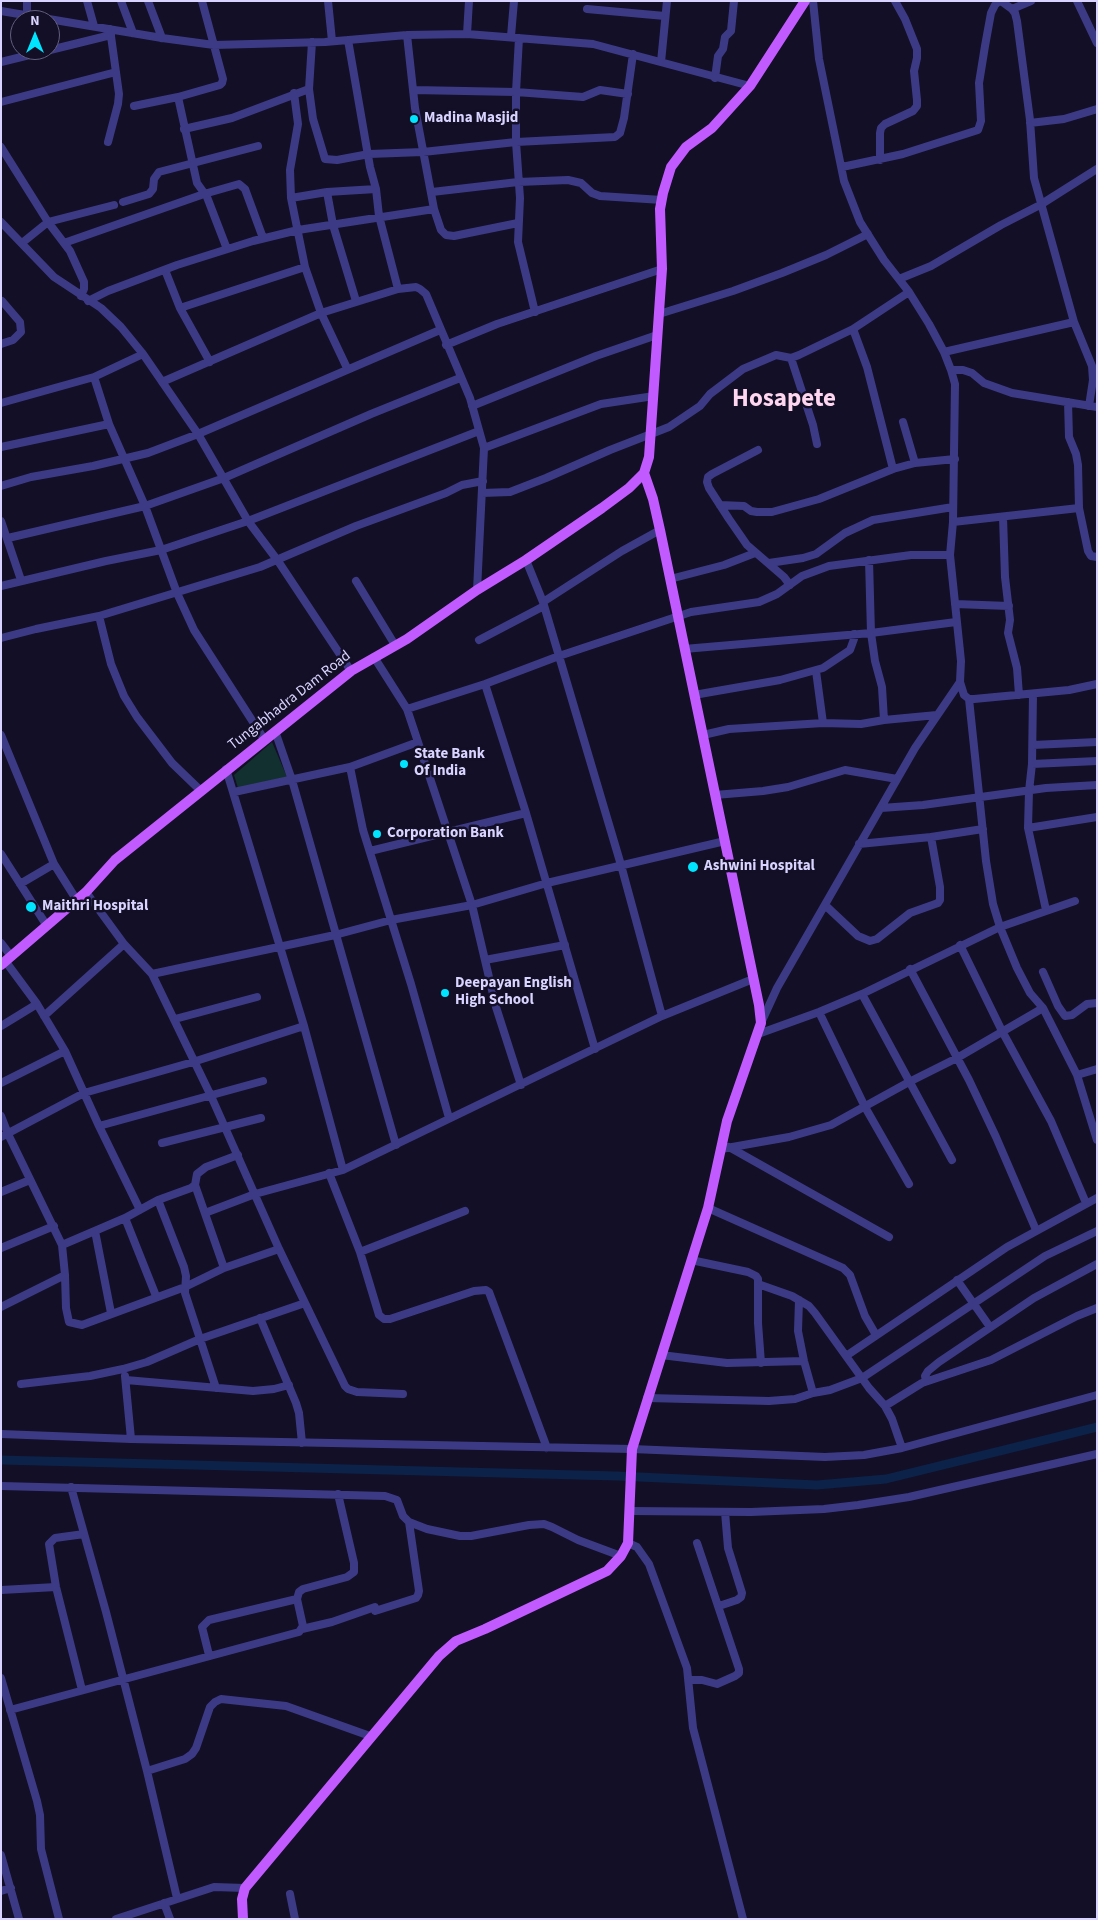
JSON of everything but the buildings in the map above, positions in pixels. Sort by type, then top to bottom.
[{"type":"main road","points":[[243,1919],[242,1899],[245,1888],[370,1736],[439,1656],[456,1641],[607,1571],[621,1556],[628,1543],[632,1452],[646,1398],[708,1208],[725,1148],[727,1121],[761,1023],[660,530],[653,499],[644,473],[648,457],[654,396],[662,269],[660,217],[662,200],[671,167],[686,147],[712,128],[750,86],[805,1]]},
{"type":"main road","name":"Tungabhadra Dam Road","points":[[6,961],[86,892],[115,860],[226,769],[351,671],[395,646],[477,590],[526,560],[602,508],[629,488],[644,473]]},
{"type":"street","points":[[88,1],[94,26]]},
{"type":"street","points":[[121,1],[133,33]]},
{"type":"street","points":[[148,1],[162,38]]},
{"type":"street","points":[[134,106],[178,97],[222,83],[223,79],[202,1]]},
{"type":"street","points":[[328,1],[332,41]]},
{"type":"street","points":[[467,34],[469,1]]},
{"type":"street","points":[[511,36],[514,1]]},
{"type":"street","points":[[661,62],[667,1]]},
{"type":"street","points":[[715,78],[718,56],[723,49],[725,37],[731,31],[734,1]]},
{"type":"street","points":[[813,1],[819,59],[844,181],[860,222],[884,260],[909,292],[944,352],[955,384],[954,522],[950,556],[960,661],[960,682],[964,695],[969,699],[1033,694],[1097,684]]},
{"type":"street","points":[[880,160],[881,128],[885,124],[913,111],[917,106],[918,100],[914,71],[918,58],[917,49],[895,1]]},
{"type":"street","points":[[842,167],[880,160],[935,145],[978,130],[981,120],[979,83],[991,13],[995,5],[1000,1],[1012,9],[1017,21],[1030,123],[1034,178],[1074,322],[1092,366],[1093,407],[1012,393],[984,383],[972,373],[963,370],[950,370]]},
{"type":"street","points":[[1012,9],[1031,1]]},
{"type":"street","points":[[1077,1],[1097,43]]},
{"type":"street","points":[[587,10],[665,16]]},
{"type":"street","points":[[60,20],[94,26],[111,32],[133,33],[214,45],[332,41],[407,35],[467,34],[511,36],[593,44],[750,86]]},
{"type":"street","points":[[60,47],[111,32]]},
{"type":"street","points":[[108,142],[118,104],[111,32]]},
{"type":"street","points":[[407,35],[412,90],[434,209],[441,230],[446,235],[454,236],[518,223]]},
{"type":"street","points":[[520,38],[516,92],[516,142],[520,198],[518,223],[520,254],[535,312]]},
{"type":"street","points":[[348,40],[376,189],[379,216],[398,289]]},
{"type":"street","points":[[312,42],[309,89],[313,119],[325,159],[337,160],[369,154],[423,152],[516,142],[624,136]]},
{"type":"street","points":[[615,137],[620,133],[622,127],[633,54]]},
{"type":"street","points":[[1,102],[116,72]]},
{"type":"street","points":[[184,129],[232,118],[294,93],[309,89]]},
{"type":"street","points":[[412,90],[516,92],[583,97],[600,90],[628,94]]},
{"type":"street","points":[[294,93],[298,124],[290,170],[291,198],[305,267],[321,313],[347,368]]},
{"type":"street","points":[[178,97],[197,183],[207,197],[227,249]]},
{"type":"street","points":[[1030,123],[1064,119],[1097,109]]},
{"type":"street","points":[[123,202],[149,194],[153,189],[154,179],[159,172],[258,146]]},
{"type":"street","points":[[1,147],[48,222],[70,251],[84,282],[84,289],[80,296]]},
{"type":"street","points":[[899,279],[931,266],[1001,225],[1040,205],[1097,169]]},
{"type":"street","points":[[432,192],[518,182],[575,181],[581,182],[592,192],[600,196],[662,200]]},
{"type":"street","points":[[64,243],[236,184],[244,186],[262,238]]},
{"type":"street","points":[[291,198],[327,192],[376,189]]},
{"type":"street","points":[[327,192],[333,225],[356,301]]},
{"type":"street","points":[[22,244],[48,222],[114,205]]},
{"type":"street","points":[[88,301],[108,291],[165,270],[262,238],[379,216],[434,209]]},
{"type":"street","points":[[1,222],[54,277],[100,308],[121,327],[143,354],[198,434],[248,521],[278,561],[351,671]]},
{"type":"street","points":[[659,314],[733,291],[782,273],[868,234]]},
{"type":"street","points":[[180,308],[305,267]]},
{"type":"street","points":[[446,345],[497,324],[662,269]]},
{"type":"street","points":[[165,270],[180,308],[210,362]]},
{"type":"street","points":[[162,382],[321,313],[398,289],[416,287],[426,294],[472,406],[484,448],[477,590]]},
{"type":"street","points":[[482,493],[510,492],[669,427],[700,406],[710,394],[743,369],[776,355],[791,358],[853,329],[909,292]]},
{"type":"street","points":[[1,344],[13,340],[22,332],[20,322],[2,301]]},
{"type":"street","points":[[944,352],[1074,322]]},
{"type":"street","points":[[853,329],[867,367],[893,469]]},
{"type":"street","points":[[1,486],[31,477],[93,466],[148,453],[198,434],[347,368],[440,330]]},
{"type":"street","points":[[472,406],[596,356],[657,335]]},
{"type":"street","points":[[1,402],[94,377],[143,354]]},
{"type":"street","points":[[791,358],[813,425],[817,444]]},
{"type":"street","points":[[94,377],[109,424],[145,506],[177,592],[194,630],[264,739]]},
{"type":"street","points":[[8,538],[145,506],[224,478],[371,414],[460,378]]},
{"type":"street","points":[[484,448],[601,404],[654,396]]},
{"type":"street","points":[[1068,402],[1069,437],[1078,465],[1079,508],[1088,551],[1091,556],[1097,557]]},
{"type":"street","points":[[903,422],[915,463]]},
{"type":"street","points":[[1,447],[109,424]]},
{"type":"street","points":[[1,586],[161,550],[248,521],[479,431]]},
{"type":"street","points":[[758,450],[712,474],[708,477],[707,482],[709,488],[747,545],[769,563],[790,585]]},
{"type":"street","points":[[720,504],[736,504],[757,512],[772,512],[819,499],[893,469],[915,463],[955,459]]},
{"type":"street","points":[[1,638],[99,616],[278,561],[356,526],[462,485],[483,480]]},
{"type":"street","points":[[769,563],[804,558],[816,554],[845,533],[865,522],[883,517],[953,507]]},
{"type":"street","points":[[954,522],[1079,508]]},
{"type":"street","points":[[1003,517],[1005,577],[1010,620],[1008,633],[1016,668],[1019,695]]},
{"type":"street","points":[[2,525],[21,580]]},
{"type":"street","points":[[479,640],[543,604],[622,551],[660,530]]},
{"type":"street","points":[[670,579],[724,565],[755,553]]},
{"type":"street","points":[[407,709],[485,684],[559,656],[678,616],[692,612],[759,602],[777,594],[815,570],[829,566],[911,556],[950,556]]},
{"type":"street","points":[[526,560],[543,604],[559,656],[662,1016]]},
{"type":"street","points":[[870,560],[871,633],[875,661],[882,687],[884,720]]},
{"type":"street","points":[[356,581],[395,646]]},
{"type":"street","points":[[955,604],[1009,606]]},
{"type":"street","points":[[99,616],[111,664],[124,696],[136,717],[172,764],[200,790]]},
{"type":"street","points":[[684,649],[871,633],[956,622]]},
{"type":"street","points":[[694,696],[780,680],[816,671],[831,664],[850,650],[854,634]]},
{"type":"street","points":[[374,657],[407,709],[472,905],[496,1008],[521,1085]]},
{"type":"street","points":[[816,671],[824,723]]},
{"type":"street","points":[[761,1023],[777,988],[915,748],[960,682]]},
{"type":"street","points":[[485,684],[526,813],[595,1049]]},
{"type":"street","points":[[1033,694],[1033,745],[1028,828],[1046,910]]},
{"type":"street","points":[[969,699],[993,904],[1016,968],[1030,993],[1043,1008],[1077,1075],[1097,1140]]},
{"type":"street","points":[[703,735],[729,729],[824,723],[861,724],[937,715]]},
{"type":"street","points":[[275,731],[292,780],[396,1145]]},
{"type":"street","points":[[1,735],[54,864],[76,899]]},
{"type":"street","points":[[234,792],[350,767],[418,742]]},
{"type":"street","points":[[1033,745],[1097,742]]},
{"type":"street","points":[[1032,764],[1097,761]]},
{"type":"street","points":[[350,767],[363,830],[436,1066],[449,1118]]},
{"type":"street","points":[[226,769],[304,1026],[343,1170]]},
{"type":"street","points":[[715,795],[780,788],[845,770],[897,779]]},
{"type":"street","points":[[881,808],[923,805],[1046,788],[1097,785]]},
{"type":"street","points":[[370,851],[526,813]]},
{"type":"street","points":[[1028,828],[1097,817]]},
{"type":"street","points":[[859,844],[931,837],[983,829]]},
{"type":"street","points":[[825,905],[858,936],[870,941],[877,939],[910,913],[938,903],[940,886],[931,837]]},
{"type":"street","points":[[152,974],[335,935],[391,920],[472,905],[547,883],[724,841]]},
{"type":"street","points":[[1,854],[47,926]]},
{"type":"street","points":[[20,884],[54,864]]},
{"type":"street","points":[[86,892],[124,944],[152,974],[211,1096],[279,1249],[348,1389],[357,1392],[402,1394]]},
{"type":"street","points":[[758,1034],[862,994],[910,969],[1000,927],[1075,901]]},
{"type":"street","points":[[1,944],[6,961],[37,1004],[65,1051],[140,1210]]},
{"type":"street","points":[[44,1016],[124,944]]},
{"type":"street","points":[[485,960],[565,945]]},
{"type":"street","points":[[960,945],[1002,1031],[1051,1121],[1086,1202]]},
{"type":"street","points":[[910,969],[996,1136],[1036,1230]]},
{"type":"street","points":[[1043,972],[1058,1006],[1065,1016],[1072,1015],[1088,1004],[1097,1002]]},
{"type":"street","points":[[205,1213],[255,1194],[343,1170],[662,1016],[753,979]]},
{"type":"street","points":[[862,994],[952,1160]]},
{"type":"street","points":[[175,1019],[257,997]]},
{"type":"street","points":[[1,1026],[37,1004]]},
{"type":"street","points":[[725,1148],[810,1132],[831,1125],[957,1058],[1043,1008]]},
{"type":"street","points":[[819,1012],[865,1107],[909,1184]]},
{"type":"street","points":[[4,1135],[84,1092],[193,1062],[304,1026]]},
{"type":"street","points":[[1,1083],[65,1051]]},
{"type":"street","points":[[1077,1075],[1097,1069]]},
{"type":"street","points":[[99,1126],[263,1081]]},
{"type":"street","points":[[1,1116],[4,1135],[30,1180],[62,1245],[66,1308],[69,1322],[82,1325],[156,1296],[185,1287],[224,1268],[279,1249]]},
{"type":"street","points":[[162,1142],[261,1118]]},
{"type":"street","points":[[725,1148],[889,1237]]},
{"type":"street","points":[[62,1245],[125,1218],[158,1200],[190,1189],[194,1185],[197,1174],[206,1168],[238,1155]]},
{"type":"street","points":[[329,1173],[360,1252],[379,1315],[384,1319],[390,1319],[474,1291],[486,1290],[489,1292],[547,1448]]},
{"type":"street","points":[[1,1192],[30,1180]]},
{"type":"street","points":[[194,1185],[224,1268]]},
{"type":"street","points":[[846,1356],[957,1280],[1036,1230],[1086,1202],[1097,1198]]},
{"type":"street","points":[[158,1200],[184,1267],[186,1276],[185,1287],[216,1388]]},
{"type":"street","points":[[708,1208],[843,1268],[850,1275],[865,1316],[876,1335]]},
{"type":"street","points":[[360,1252],[465,1211]]},
{"type":"street","points":[[125,1218],[156,1296]]},
{"type":"street","points":[[1,1248],[54,1226]]},
{"type":"street","points":[[95,1231],[111,1314]]},
{"type":"street","points":[[646,1398],[769,1401],[796,1399],[830,1390],[862,1378],[1044,1256],[1097,1231]]},
{"type":"street","points":[[691,1260],[753,1274],[758,1279],[760,1362]]},
{"type":"street","points":[[926,1381],[925,1376],[929,1368],[1034,1298],[1097,1264]]},
{"type":"street","points":[[1,1307],[65,1275]]},
{"type":"street","points":[[957,1280],[990,1327]]},
{"type":"street","points":[[758,1284],[785,1293],[809,1306],[885,1406],[892,1419],[902,1448]]},
{"type":"street","points":[[799,1300],[797,1322],[804,1361],[813,1393]]},
{"type":"street","points":[[21,1384],[90,1376],[123,1369],[147,1362],[200,1339],[306,1303]]},
{"type":"street","points":[[885,1406],[926,1381],[992,1360],[1077,1316],[1097,1308]]},
{"type":"street","points":[[260,1318],[299,1413],[302,1443]]},
{"type":"street","points":[[661,1355],[727,1363],[804,1361]]},
{"type":"street","points":[[123,1369],[126,1380],[131,1439]]},
{"type":"street","points":[[126,1380],[253,1391],[274,1389],[288,1385]]},
{"type":"street","points":[[1,1434],[825,1457],[864,1456],[902,1448],[1097,1395]]},
{"type":"street","points":[[630,1508],[725,1512],[824,1509],[909,1497],[1097,1454]]},
{"type":"street","points":[[1,1486],[392,1497],[397,1500],[403,1516],[409,1522],[421,1527],[460,1536],[544,1524],[578,1540],[621,1556]]},
{"type":"street","points":[[70,1487],[123,1678],[177,1898]]},
{"type":"street","points":[[302,1629],[303,1622],[297,1594],[303,1589],[347,1577],[354,1572],[354,1563],[338,1494]]},
{"type":"street","points":[[719,1606],[737,1600],[741,1597],[742,1593],[728,1548],[725,1512]]},
{"type":"street","points":[[10,1710],[416,1598],[419,1591],[409,1522]]},
{"type":"street","points":[[82,1690],[56,1587],[49,1544],[50,1540],[54,1538],[84,1534]]},
{"type":"street","points":[[628,1543],[636,1548],[649,1564],[687,1668],[693,1728],[743,1919]]},
{"type":"street","points":[[689,1680],[702,1680],[717,1684],[739,1673],[738,1664],[697,1543]]},
{"type":"street","points":[[1,1590],[56,1587]]},
{"type":"street","points":[[209,1655],[202,1627],[209,1620],[297,1599]]},
{"type":"street","points":[[1,1678],[38,1801],[41,1849],[60,1919]]},
{"type":"street","points":[[147,1771],[185,1759],[192,1754],[196,1748],[210,1707],[215,1702],[221,1700],[286,1706],[370,1736]]},
{"type":"street","points":[[1,1855],[19,1919]]},
{"type":"street","points":[[116,1919],[131,1917],[177,1898],[214,1887],[245,1888]]},
{"type":"street","points":[[1,1891],[11,1888]]},
{"type":"street","points":[[290,1894],[295,1919]]},
{"type":"street","points":[[164,1903],[170,1919]]},
{"type":"green space","points":[[272,742],[287,777],[238,788],[234,775]]},
{"type":"waterway","points":[[1,1460],[617,1476],[817,1485],[886,1479],[1097,1427]]},
{"type":"place","name":"Madina Masjid","points":[[414,119]]},
{"type":"place","name":"State Bank Of India","points":[[404,764]]},
{"type":"place","name":"Corporation Bank","points":[[377,834]]},
{"type":"place","name":"Ashwini Hospital","points":[[693,867]]},
{"type":"place","name":"Maithri Hospital","points":[[31,907]]},
{"type":"place","name":"Deepayan English High School","points":[[445,993]]},
{"type":"district","name":"Hosapete","points":[[784,401]]}]
